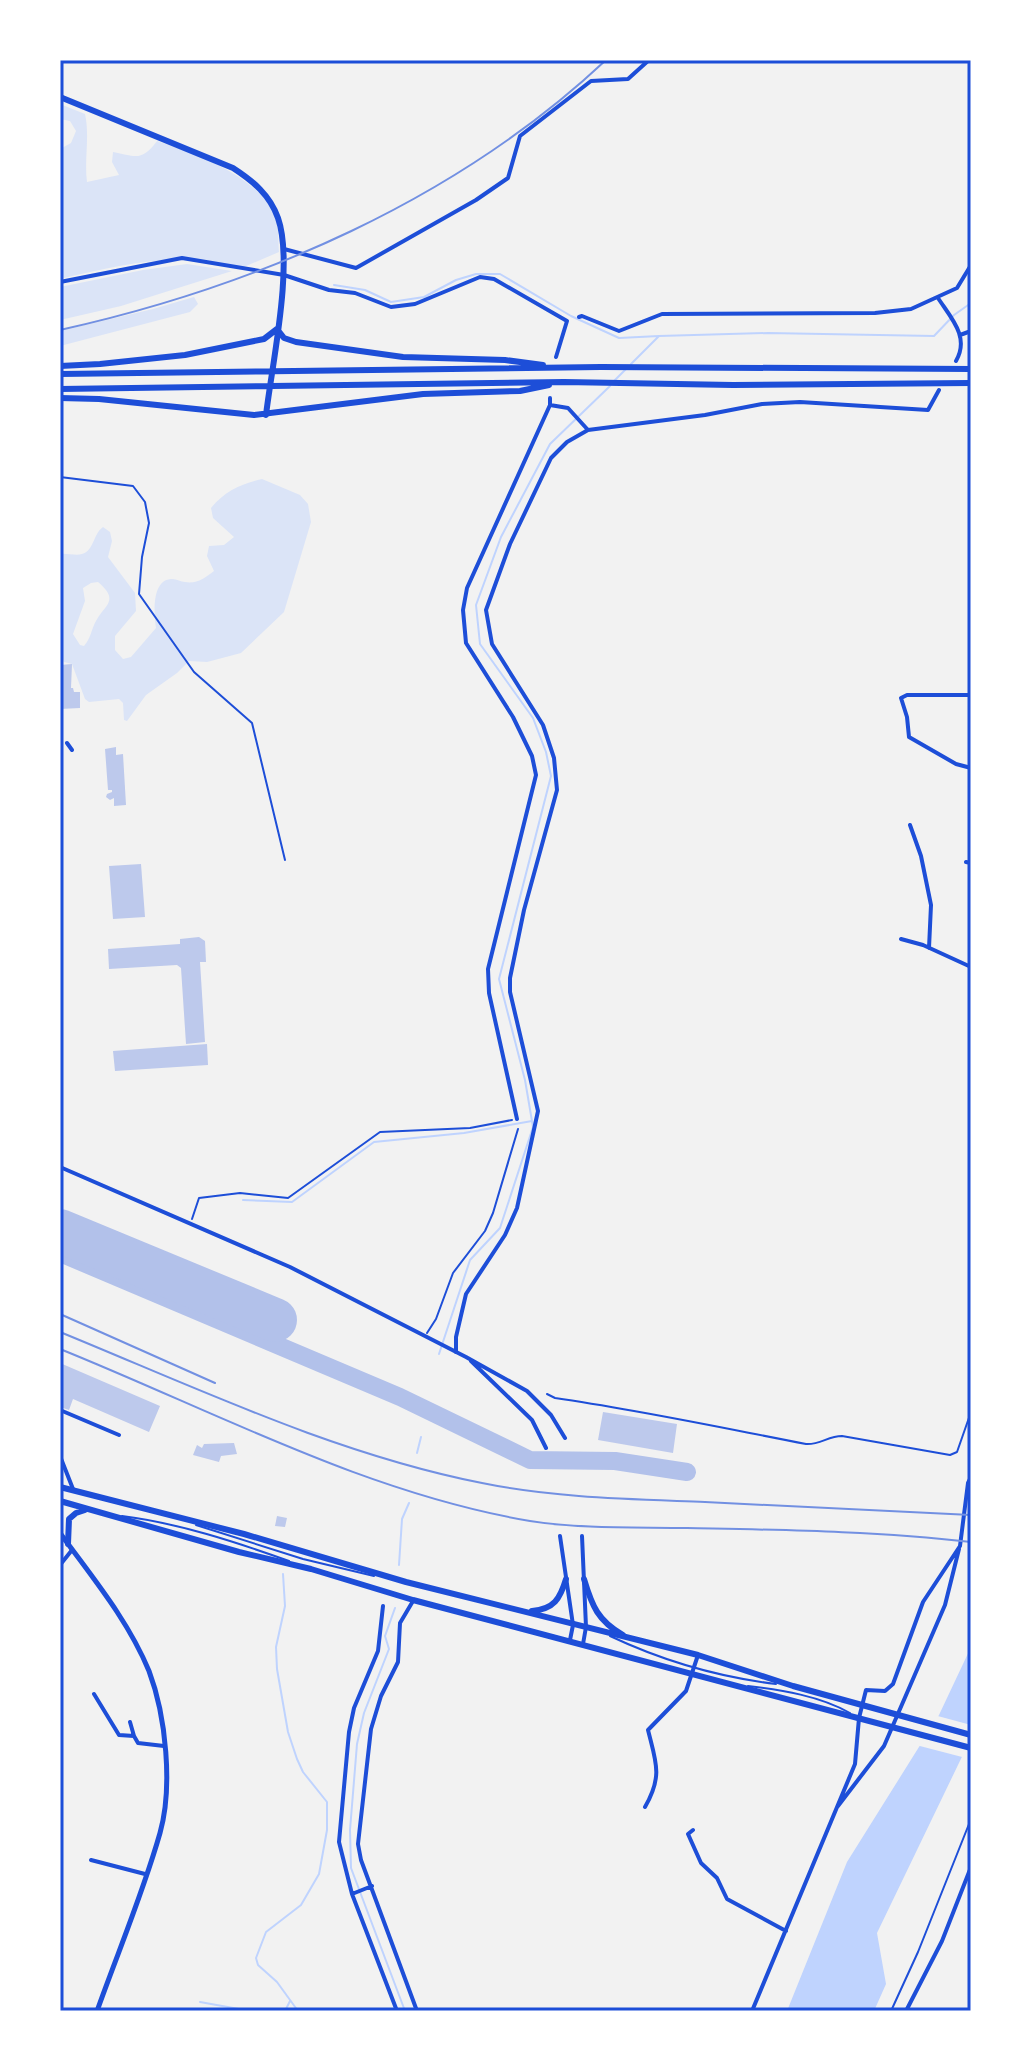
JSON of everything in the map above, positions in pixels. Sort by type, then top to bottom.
[{"type":"main road","points":[[60,97],[223,164],[253,181],[267,197],[277,217],[284,275],[266,415]]},
{"type":"main road","points":[[60,366],[185,355],[264,339],[277,329]]},
{"type":"main road","points":[[277,329],[284,338],[325,347],[403,357],[505,360],[566,368]]},
{"type":"main road","points":[[60,374],[601,367],[971,369]]},
{"type":"main road","points":[[60,398],[266,415],[423,394],[520,391],[564,382]]},
{"type":"main road","points":[[60,389],[564,382],[971,383]]},
{"type":"main road","points":[[60,1487],[172,1515],[406,1582],[698,1655],[793,1686],[971,1735]]},
{"type":"main road","points":[[60,1501],[413,1600],[693,1671],[971,1748]]},
{"type":"main road","points":[[70,1547],[68,1524],[72,1516],[84,1509],[96,1511]]},
{"type":"main road","points":[[60,1533],[123,1620],[149,1672],[162,1724],[167,1778],[160,1831],[97,2011]]},
{"type":"main road","points":[[525,1612],[543,1610],[556,1604],[566,1579]]},
{"type":"main road","points":[[584,1579],[595,1613],[602,1622],[629,1639]]},
{"type":"street","points":[[282,248],[356,268],[476,200],[508,178],[520,136],[591,81],[628,79],[649,60]]},
{"type":"street","points":[[60,282],[182,258],[284,275],[329,290],[355,293],[391,307],[415,304],[480,277],[494,279],[567,321],[556,357]]},
{"type":"street","points":[[579,317],[619,331],[662,314],[875,313],[911,309],[957,288],[971,265]]},
{"type":"street","points":[[938,298],[960,335],[961,352],[956,361]]},
{"type":"street","points":[[960,335],[971,331]]},
{"type":"street","points":[[453,1350],[466,1294],[505,1235],[517,1208],[538,1111],[510,992],[510,978],[524,910],[557,790],[554,758],[543,725],[492,644],[486,610],[510,544],[551,458],[567,442],[588,430],[762,404],[800,402],[928,410],[939,390]]},
{"type":"street","points":[[517,1119],[489,993],[488,969],[536,775],[532,756],[513,717],[466,643],[463,610],[467,588],[550,405],[550,398]]},
{"type":"street","points":[[550,405],[568,408],[588,430]]},
{"type":"street","points":[[971,695],[907,695],[901,698],[909,737],[956,764],[971,768]]},
{"type":"street","points":[[67,743],[72,750]]},
{"type":"street","points":[[910,825],[921,856],[931,905],[929,948]]},
{"type":"street","points":[[901,939],[971,967]]},
{"type":"street","points":[[60,1167],[290,1267],[453,1350],[527,1391],[551,1415],[565,1438]]},
{"type":"street","points":[[466,1357],[532,1420],[546,1448]]},
{"type":"street","points":[[60,1410],[119,1435]]},
{"type":"street","points":[[60,1456],[73,1489]]},
{"type":"street","points":[[832,1814],[884,1746],[945,1605],[960,1546],[971,1477]]},
{"type":"street","points":[[560,1536],[573,1625],[570,1641]]},
{"type":"street","points":[[582,1536],[586,1627],[583,1644]]},
{"type":"street","points":[[752,2011],[855,1764],[859,1718],[866,1690],[885,1691],[893,1684],[923,1602],[960,1546]]},
{"type":"street","points":[[60,1565],[70,1547]]},
{"type":"street","points":[[413,1600],[400,1623],[398,1662],[381,1696],[371,1729],[358,1844],[361,1860],[417,2011]]},
{"type":"street","points":[[383,1606],[378,1651],[354,1708],[349,1732],[339,1842],[352,1894],[397,2011]]},
{"type":"street","points":[[645,1807],[656,1788],[657,1764],[648,1730],[686,1691],[698,1655]]},
{"type":"street","points":[[94,1694],[119,1735],[134,1736]]},
{"type":"street","points":[[130,1722],[138,1743],[164,1746]]},
{"type":"street","points":[[693,1830],[688,1834],[701,1863],[717,1878],[727,1899],[786,1931]]},
{"type":"street","points":[[91,1860],[145,1874]]},
{"type":"street","points":[[906,2011],[942,1941],[971,1867]]},
{"type":"street","points":[[352,1894],[372,1886]]},
{"type":"lane","points":[[606,1634],[693,1671],[793,1686]]},
{"type":"path","points":[[60,477],[133,486],[145,502],[149,523],[139,594],[194,672],[252,723],[285,860]]},
{"type":"path","points":[[191,1223],[199,1198],[240,1193],[288,1198],[380,1132],[470,1128],[517,1119]]},
{"type":"path","points":[[426,1338],[453,1273],[485,1231],[493,1213],[518,1129]]},
{"type":"path","points":[[547,1394],[555,1398],[716,1425],[806,1444],[818,1444],[829,1437],[842,1436],[950,1455],[957,1452],[971,1412]]},
{"type":"path","points":[[891,2011],[971,1819]]},
{"type":"shaded area","points":[[60,104],[85,114],[87,182],[119,175],[112,162],[113,152],[138,156],[147,152],[157,141],[172,146],[226,169],[257,191],[276,220],[279,252],[239,269],[195,260],[172,260],[127,265],[60,279],[60,149],[71,143],[76,131],[70,121],[60,119]]},
{"type":"shaded area","points":[[187,264],[232,271],[121,306],[60,320],[60,287]]},
{"type":"shaded area","points":[[194,297],[198,304],[190,312],[60,346],[60,331]]},
{"type":"shaded area","points":[[262,479],[300,495],[308,504],[311,522],[284,612],[241,653],[207,662],[189,661],[146,695],[127,721],[124,720],[123,703],[119,699],[89,702],[85,699],[72,664],[64,662],[60,652],[60,554],[82,554],[89,550],[103,527],[110,532],[112,541],[108,557],[135,593],[136,611],[115,636],[115,650],[123,659],[131,657],[156,628],[155,599],[160,585],[172,579],[183,582],[201,580],[214,571],[207,556],[209,546],[224,545],[234,537],[213,518],[211,508],[240,486]],"holes":[[[98,582],[105,588],[109,602],[84,646],[80,645],[73,634],[85,601],[83,588]]]},
{"type":"water","points":[[971,1647],[971,1738],[877,1933],[886,1984],[874,2011],[787,2011],[847,1862],[939,1715]]},
{"type":"pier","points":[[934,1715],[971,1725],[971,1748],[966,1758],[916,1745]]},
{"type":"building","points":[[72,664],[71,688],[74,692],[80,692],[80,708],[60,709],[60,665]]},
{"type":"building","points":[[116,747],[116,755],[123,754],[126,805],[114,806],[114,798],[110,800],[106,797],[112,790],[108,790],[105,749]]},
{"type":"building","points":[[141,864],[145,917],[113,919],[109,866]]},
{"type":"building","points":[[199,937],[205,941],[206,962],[200,962],[205,1042],[186,1044],[181,968],[177,965],[109,969],[108,949],[180,944],[180,939]]},
{"type":"building","points":[[207,1044],[208,1065],[115,1071],[113,1051]]},
{"type":"building","points":[[60,1363],[160,1406],[149,1432],[73,1399],[69,1410],[60,1407]]},
{"type":"building","points":[[603,1412],[677,1424],[673,1453],[598,1440]]},
{"type":"building","points":[[234,1443],[237,1454],[221,1456],[219,1462],[193,1455],[197,1445],[202,1448],[204,1444]]},
{"type":"building","points":[[277,1516],[287,1518],[285,1527],[275,1526]]},
{"type":"waterway","points":[[334,285],[365,290],[391,302],[424,297],[456,280],[476,274],[500,274],[571,316],[619,338],[659,336]]},
{"type":"waterway","points":[[631,364],[659,336],[768,333],[934,336],[971,303]]},
{"type":"waterway","points":[[614,381],[627,368]]},
{"type":"waterway","points":[[439,1354],[470,1260],[500,1228],[533,1127],[525,1080],[499,979],[551,776],[533,718],[480,644],[476,605],[501,537],[550,444],[610,386]]},
{"type":"waterway","points":[[243,1200],[292,1202],[374,1142],[464,1133],[532,1121]]},
{"type":"waterway","points":[[417,1453],[421,1437]]},
{"type":"waterway","points":[[399,1565],[402,1519],[409,1503]]},
{"type":"waterway","points":[[283,1574],[285,1606],[276,1647],[277,1669],[288,1732],[297,1759],[303,1772],[327,1802],[327,1830],[319,1874],[301,1905],[266,1932],[256,1958],[258,1965],[277,1982],[298,2011]]},
{"type":"waterway","points":[[395,1608],[385,1636],[389,1649],[364,1713],[357,1744],[350,1830],[351,1868],[405,2011]]},
{"type":"waterway","points":[[285,2011],[290,2001]]},
{"type":"waterway","points":[[200,2002],[250,2011]]},
{"type":"taxiway","points":[[60,1253],[400,1397],[530,1460],[615,1461],[687,1472]]},
{"type":"runway","points":[[60,1231],[275,1320]]},
{"type":"railway","points":[[60,330],[134,312],[208,289],[351,231],[420,195],[486,155],[548,110],[606,60]]},
{"type":"railway","points":[[60,1314],[215,1383]]},
{"type":"railway","points":[[60,1332],[320,1437],[373,1455],[482,1483],[593,1497],[971,1515]]},
{"type":"railway","points":[[60,1349],[349,1471],[469,1508],[530,1521],[608,1527],[900,1535],[971,1542]]}]
